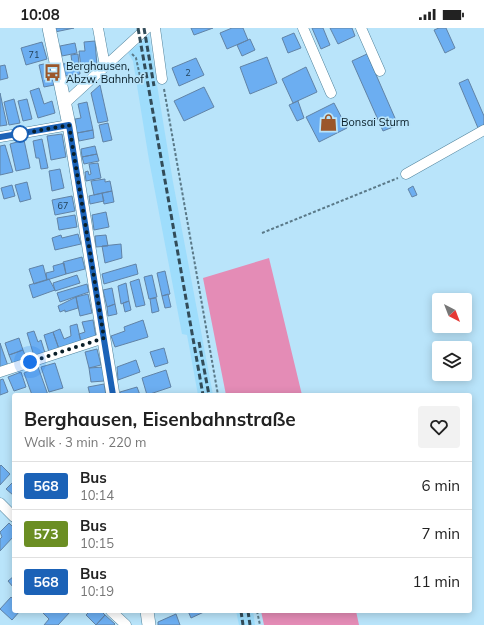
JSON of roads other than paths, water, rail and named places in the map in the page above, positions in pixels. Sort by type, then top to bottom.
[{"type":"main road","points":[[48,28],[69,125],[113,393]]},
{"type":"main road","points":[[147,613],[149,625]]},
{"type":"street","points":[[98,28],[105,66]]},
{"type":"street","points":[[64,104],[147,28]]},
{"type":"street","points":[[155,28],[162,79]]},
{"type":"street","points":[[303,28],[331,93]]},
{"type":"street","points":[[361,28],[380,71]]},
{"type":"street","points":[[0,137],[69,125]]},
{"type":"street","points":[[406,174],[484,130]]},
{"type":"street","points":[[0,372],[104,338]]},
{"type":"street","points":[[0,503],[12,515]]},
{"type":"street","points":[[113,613],[126,625]]},
{"type":"railway","points":[[138,28],[203,393]]},
{"type":"railway","points":[[144,28],[154,86]]},
{"type":"railway","points":[[199,342],[209,393]]},
{"type":"railway","points":[[241,613],[243,625]]},
{"type":"railway","points":[[248,613],[250,625]]},
{"type":"place","name":"Berghausen, Abzw. Bahnhof","points":[[53,72]]},
{"type":"place","name":"Bonsai Sturm","points":[[328,122]]}]
